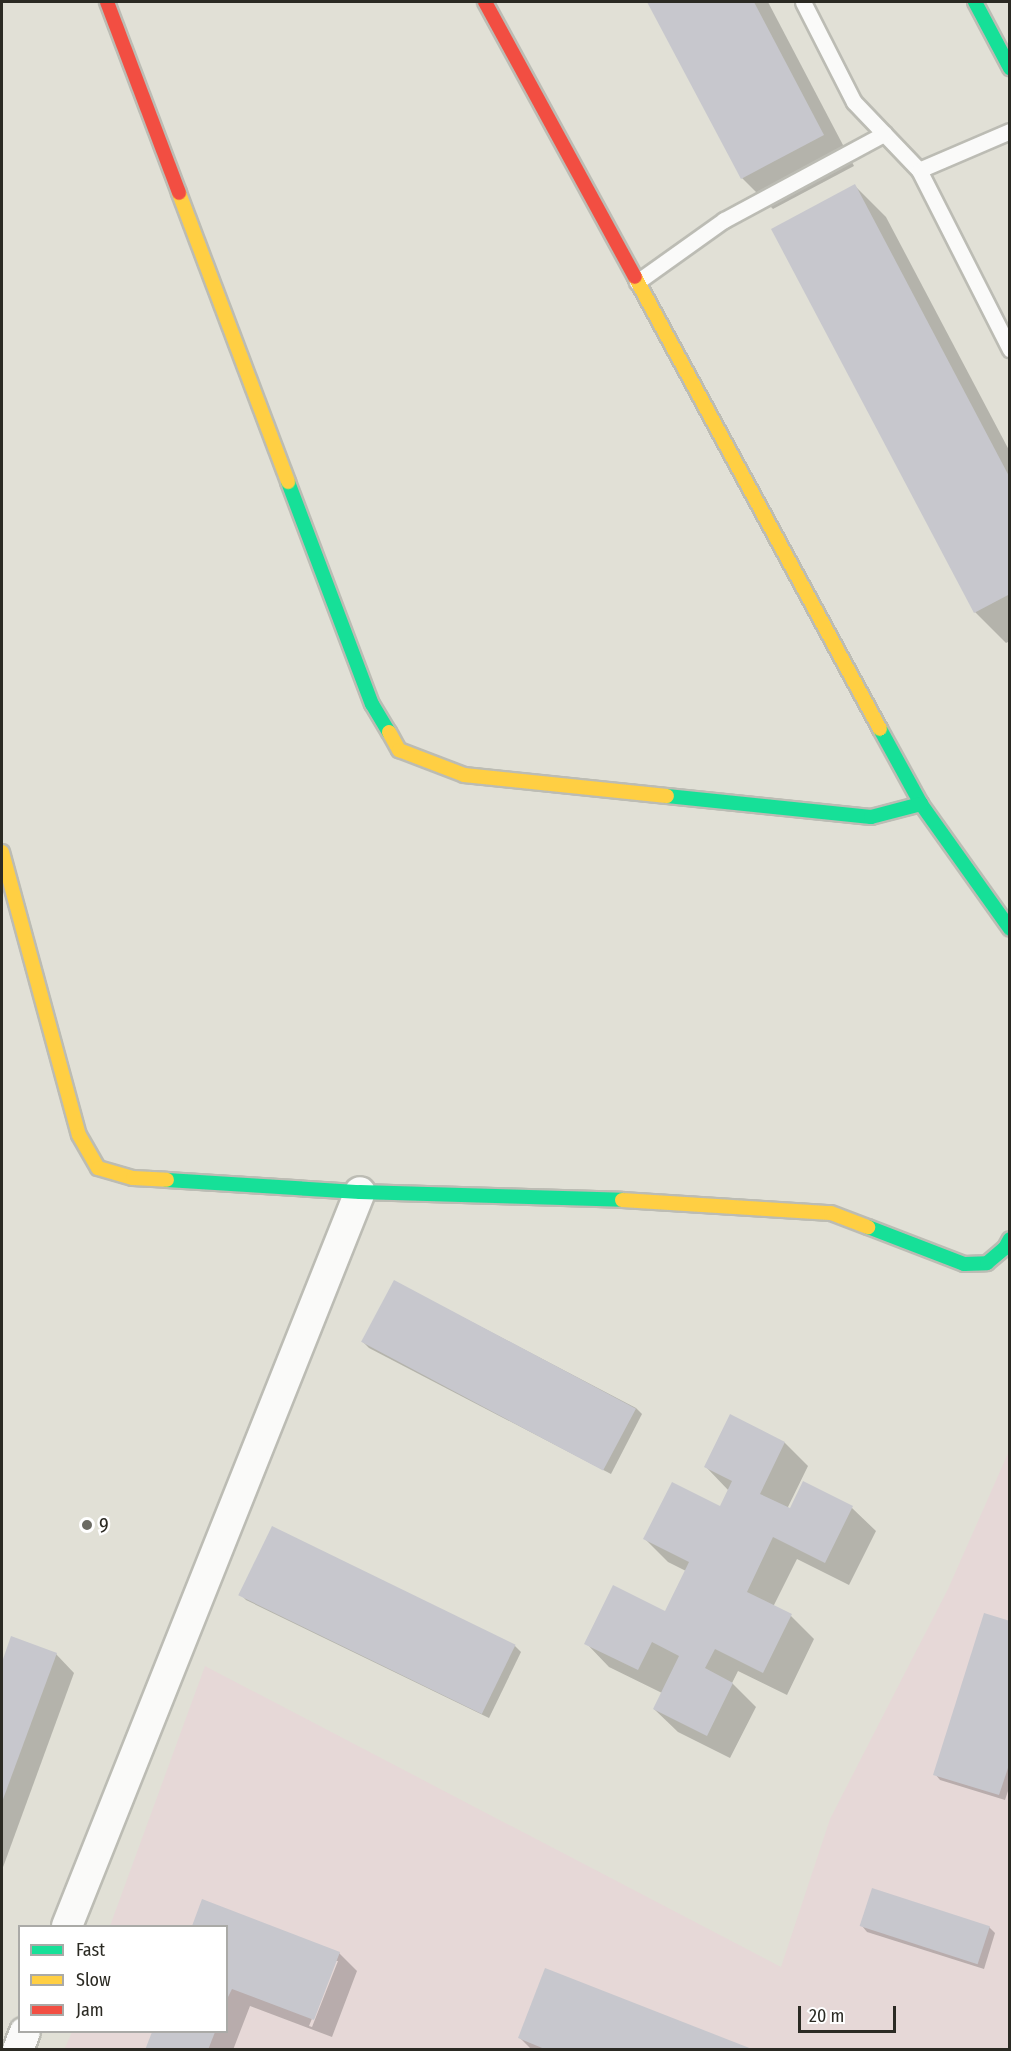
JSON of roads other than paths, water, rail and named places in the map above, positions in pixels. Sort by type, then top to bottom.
[{"type":"street","points":[[107,2],[372,704],[399,750],[464,775],[732,803],[871,817],[921,804]]},
{"type":"street","points":[[485,2],[921,804],[1010,929]]},
{"type":"street","points":[[975,2],[1010,68]]},
{"type":"street","points":[[2,852],[80,1135],[99,1168],[133,1178],[360,1192],[632,1200],[831,1213],[964,1264],[987,1263],[1005,1248],[1010,1239]]},
{"type":"street","points":[[67,1925],[360,1192]]},
{"type":"street","points":[[18,2049],[24,2033]]},
{"type":"lane","points":[[803,2],[854,102],[919,170],[1010,349]]},
{"type":"lane","points":[[919,170],[1010,131]]},
{"type":"lane","points":[[637,282],[724,220],[884,134]]},
{"type":"place","name":"9","points":[[87,1525]]}]
